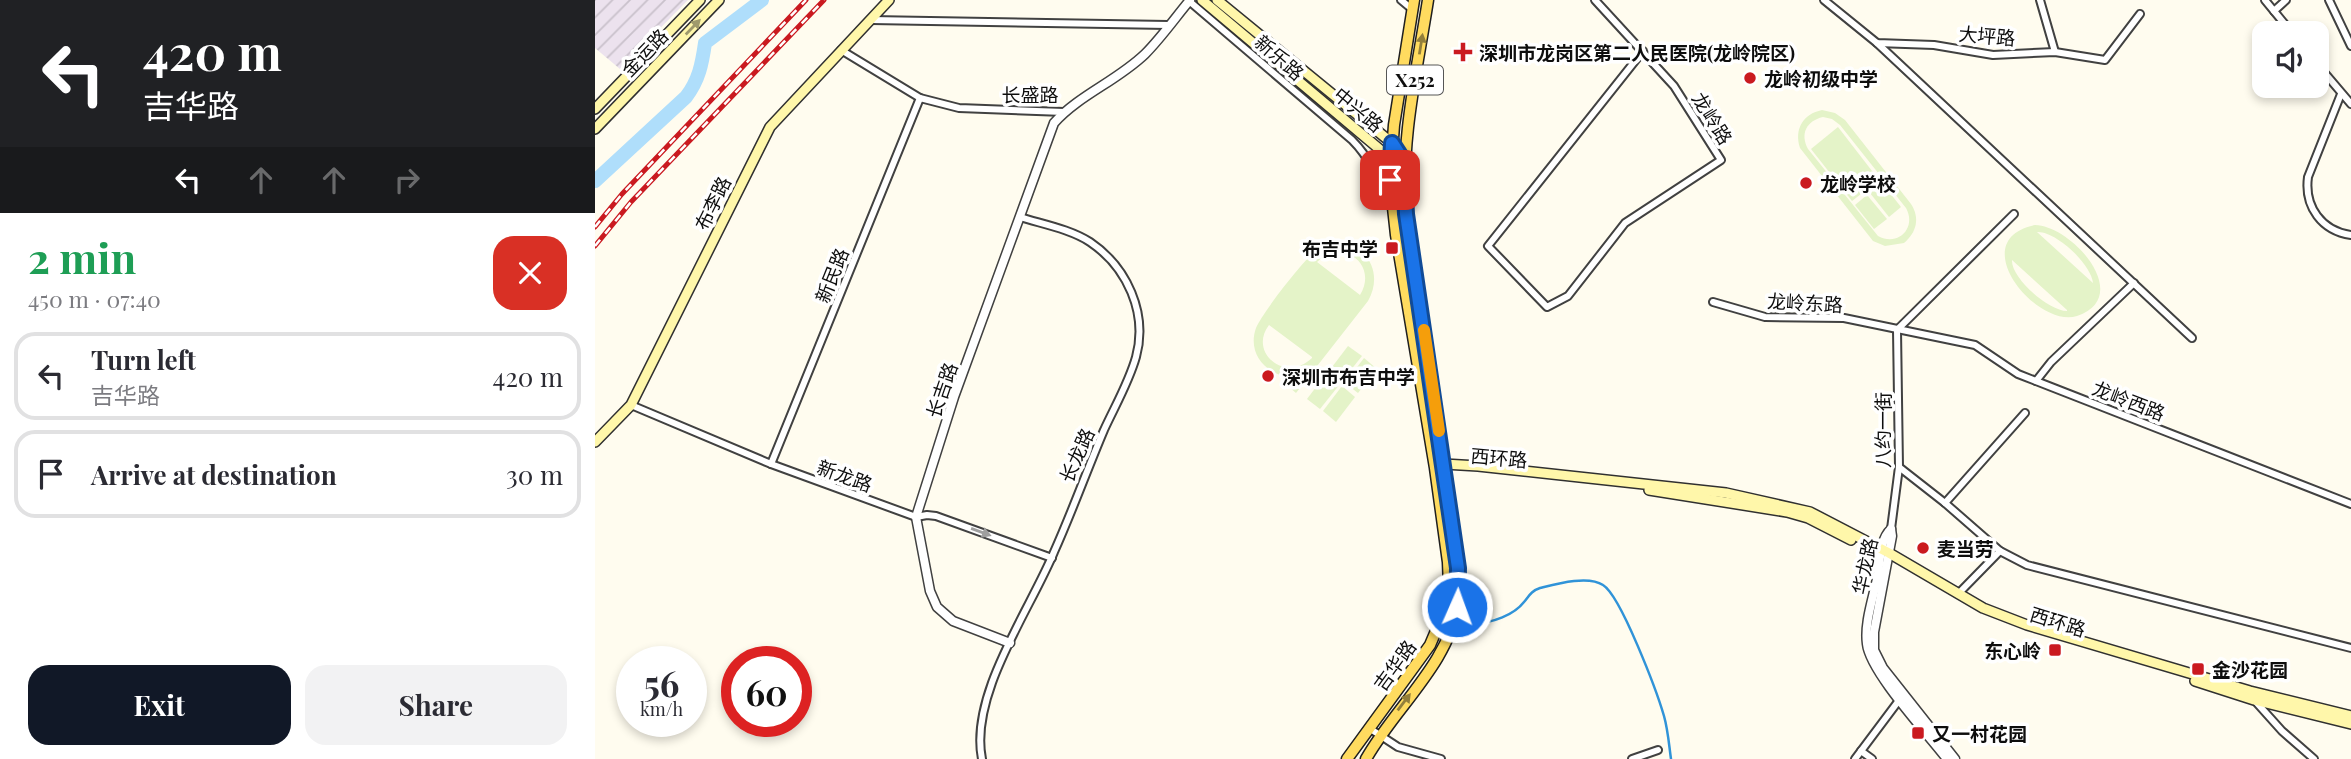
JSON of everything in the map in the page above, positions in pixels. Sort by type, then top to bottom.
[{"type":"main road","name":"金运路","points":[[595,109],[700,0]]},
{"type":"main road","name":"金运路","points":[[595,129],[719,0]]},
{"type":"main road","name":"布李路","points":[[598,439],[631,405],[770,127],[889,0]]},
{"type":"main road","name":"中兴路","points":[[1202,0],[1342,110],[1392,143],[1403,160]]},
{"type":"main road","name":"中兴路","points":[[1217,0],[1342,110],[1390,158],[1403,160]]},
{"type":"main road","name":"吉华路","points":[[1366,759],[1379,736],[1435,661],[1450,632],[1457,607],[1458,568],[1406,214],[1403,160],[1428,0]]},
{"type":"main road","name":"吉华路","points":[[1347,759],[1430,645],[1444,612],[1449,587],[1442,468],[1392,202],[1390,158],[1413,5]]},
{"type":"main road","name":"西环路","points":[[1442,468],[1631,488],[1787,512],[1808,518],[1885,554],[1983,608],[2027,625],[2252,695],[2351,716]]},
{"type":"main road","name":"西环路","points":[[1885,554],[1928,584],[1991,617],[2025,630],[2351,724]]},
{"type":"street","name":"长盛路","points":[[841,50],[920,98],[959,108],[1065,112],[1113,80],[1144,54],[1190,0]]},
{"type":"street","name":"新乐路","points":[[1190,0],[1352,139],[1374,171],[1383,202],[1392,202]]},
{"type":"street","points":[[1401,0],[1413,5]]},
{"type":"street","name":"龙岭路","points":[[1595,0],[1643,51],[1674,86],[1721,160],[1625,223],[1568,296],[1547,307],[1488,246],[1643,51]]},
{"type":"street","points":[[1824,0],[1877,43],[2192,338]]},
{"type":"street","points":[[2040,0],[2055,52]]},
{"type":"street","points":[[2265,0],[2282,21]]},
{"type":"street","points":[[2274,11],[2287,0]]},
{"type":"street","points":[[2329,0],[2351,46]]},
{"type":"street","name":"大坪路","points":[[1877,43],[1934,45],[1993,55],[2055,52],[2105,60],[2140,14]]},
{"type":"street","points":[[871,20],[1168,25]]},
{"type":"street","points":[[2329,79],[2351,104]]},
{"type":"street","points":[[2341,94],[2308,177],[2307,191],[2310,205],[2322,222],[2333,230],[2351,235]]},
{"type":"street","name":"新民路","points":[[771,464],[920,98]]},
{"type":"street","name":"长吉路","points":[[1010,643],[953,621],[937,607],[930,591],[916,517],[954,397],[1054,123],[1065,112]]},
{"type":"street","points":[[1897,330],[2014,214]]},
{"type":"street","name":"长龙路","points":[[982,759],[982,716],[986,701],[1010,643],[1052,558],[1075,496],[1136,358],[1140,331],[1137,304],[1129,285],[1114,262],[1089,242],[1020,217]]},
{"type":"street","points":[[2036,381],[2051,362],[2134,284]]},
{"type":"street","name":"龙岭东路","points":[[1713,302],[1765,317],[1844,318],[1897,330]]},
{"type":"street","name":"龙岭西路","points":[[1897,330],[1975,345],[2018,374],[2351,504]]},
{"type":"street","name":"八约一街","points":[[1891,529],[1899,467],[1897,330]]},
{"type":"street","name":"新龙路","points":[[631,405],[771,464],[916,517],[936,516],[1052,558]]},
{"type":"street","points":[[1945,503],[2025,414]]},
{"type":"street","points":[[595,452],[598,439]]},
{"type":"street","points":[[1899,467],[2000,551],[2027,565],[2351,648]]},
{"type":"street","name":"华龙路","points":[[1891,529],[1885,534],[1874,650],[1883,668],[1955,759]]},
{"type":"street","points":[[1958,594],[2000,551]]},
{"type":"street","name":"华龙路","points":[[1885,554],[1867,630],[1867,645],[1878,672],[1947,759]]},
{"type":"street","points":[[2252,695],[2282,732],[2314,759]]},
{"type":"street","points":[[1855,759],[1900,699]]},
{"type":"street","points":[[1369,728],[1398,747],[1441,759]]},
{"type":"street","points":[[1632,759],[1658,750]]},
{"type":"street","points":[[1861,751],[1872,759]]},
{"type":"shaded area","points":[[595,0],[688,0],[620,69],[595,48]]},
{"type":"green space","points":[[1822,110],[1835,113],[1845,120],[1911,204],[1916,214],[1916,225],[1904,243],[1885,246],[1873,241],[1800,148],[1799,129],[1805,119]],"holes":[[[1823,117],[1840,125],[1906,208],[1909,222],[1904,234],[1899,237],[1885,239],[1878,236],[1808,149],[1805,133],[1809,125]]]},
{"type":"green space","points":[[1838,127],[1879,180],[1852,201],[1811,149]]},
{"type":"green space","points":[[1882,183],[1901,207],[1889,217],[1870,193]]},
{"type":"green space","points":[[1867,195],[1887,219],[1874,229],[1855,205]]},
{"type":"green space","points":[[2035,225],[2050,228],[2080,249],[2092,264],[2099,279],[2100,294],[2093,307],[2077,316],[2061,316],[2043,309],[2027,297],[2014,281],[2006,264],[2006,247],[2014,234]],"holes":[[[2037,232],[2053,237],[2071,250],[2086,267],[2093,283]],[[2012,260],[2067,310],[2067,311],[2051,306],[2032,292],[2018,276]]]},
{"type":"green space","points":[[1336,242],[1356,248],[1370,262],[1374,280],[1372,291],[1368,301],[1296,393],[1289,387],[1297,377],[1287,377],[1270,370],[1257,356],[1254,348],[1256,328],[1274,300],[1310,256],[1321,247]],"holes":[[[1337,251],[1352,256],[1362,266],[1365,280],[1360,295],[1317,262],[1326,254]],[[1269,325],[1312,357],[1312,358],[1291,368],[1273,361],[1266,354],[1263,345]]]},
{"type":"green space","points":[[1348,346],[1362,356],[1342,381],[1329,371]]},
{"type":"green space","points":[[1364,358],[1377,369],[1358,393],[1345,383]]},
{"type":"green space","points":[[1326,374],[1340,384],[1320,409],[1307,399]]},
{"type":"green space","points":[[1342,386],[1355,397],[1336,422],[1323,411]]},
{"type":"waterway","points":[[595,181],[686,97],[699,72],[705,43],[762,0]]},
{"type":"waterway","points":[[1476,623],[1496,620],[1509,614],[1540,588],[1581,580],[1603,585],[1619,607],[1646,667],[1664,716],[1671,759]]},
{"type":"railway","points":[[595,227],[622,194],[806,0]]},
{"type":"railway","points":[[595,246],[631,202],[824,0]]},
{"type":"slow traffic","points":[[1424,330],[1439,431]]},
{"type":"place","name":"深圳市龙岗区第二人民医院(龙岭院区)","points":[[1463,52]]},
{"type":"place","name":"龙岭初级中学","points":[[1750,78]]},
{"type":"place","name":"龙岭学校","points":[[1806,183]]},
{"type":"place","name":"布吉中学","points":[[1392,248]]},
{"type":"place","name":"深圳市布吉中学","points":[[1268,376]]},
{"type":"place","name":"麦当劳","points":[[1923,548]]},
{"type":"place","name":"东心岭","points":[[2055,650]]},
{"type":"place","name":"金沙花园","points":[[2198,669]]},
{"type":"place","name":"又一村花园","points":[[1918,733]]},
{"type":"route","points":[[1390,180],[1392,143],[1403,160],[1406,214],[1458,568],[1457,607]]}]
